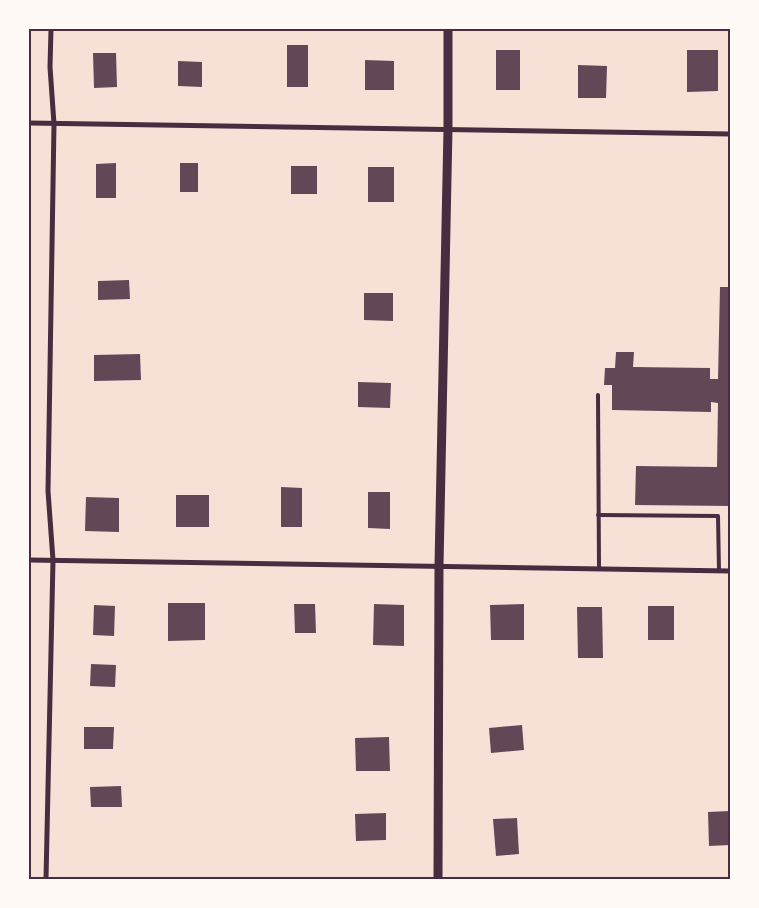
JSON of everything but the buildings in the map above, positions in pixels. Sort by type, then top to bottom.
[{"type":"street","points":[[46,879],[53,560],[48,491],[54,124],[50,67],[51,29]]},
{"type":"street","points":[[438,879],[439,566],[448,129],[448,29]]},
{"type":"street","points":[[29,123],[730,134]]},
{"type":"street","points":[[29,560],[599,568],[730,572]]},
{"type":"lane","points":[[598,394],[599,568]]},
{"type":"lane","points":[[598,515],[718,516],[719,571]]}]
